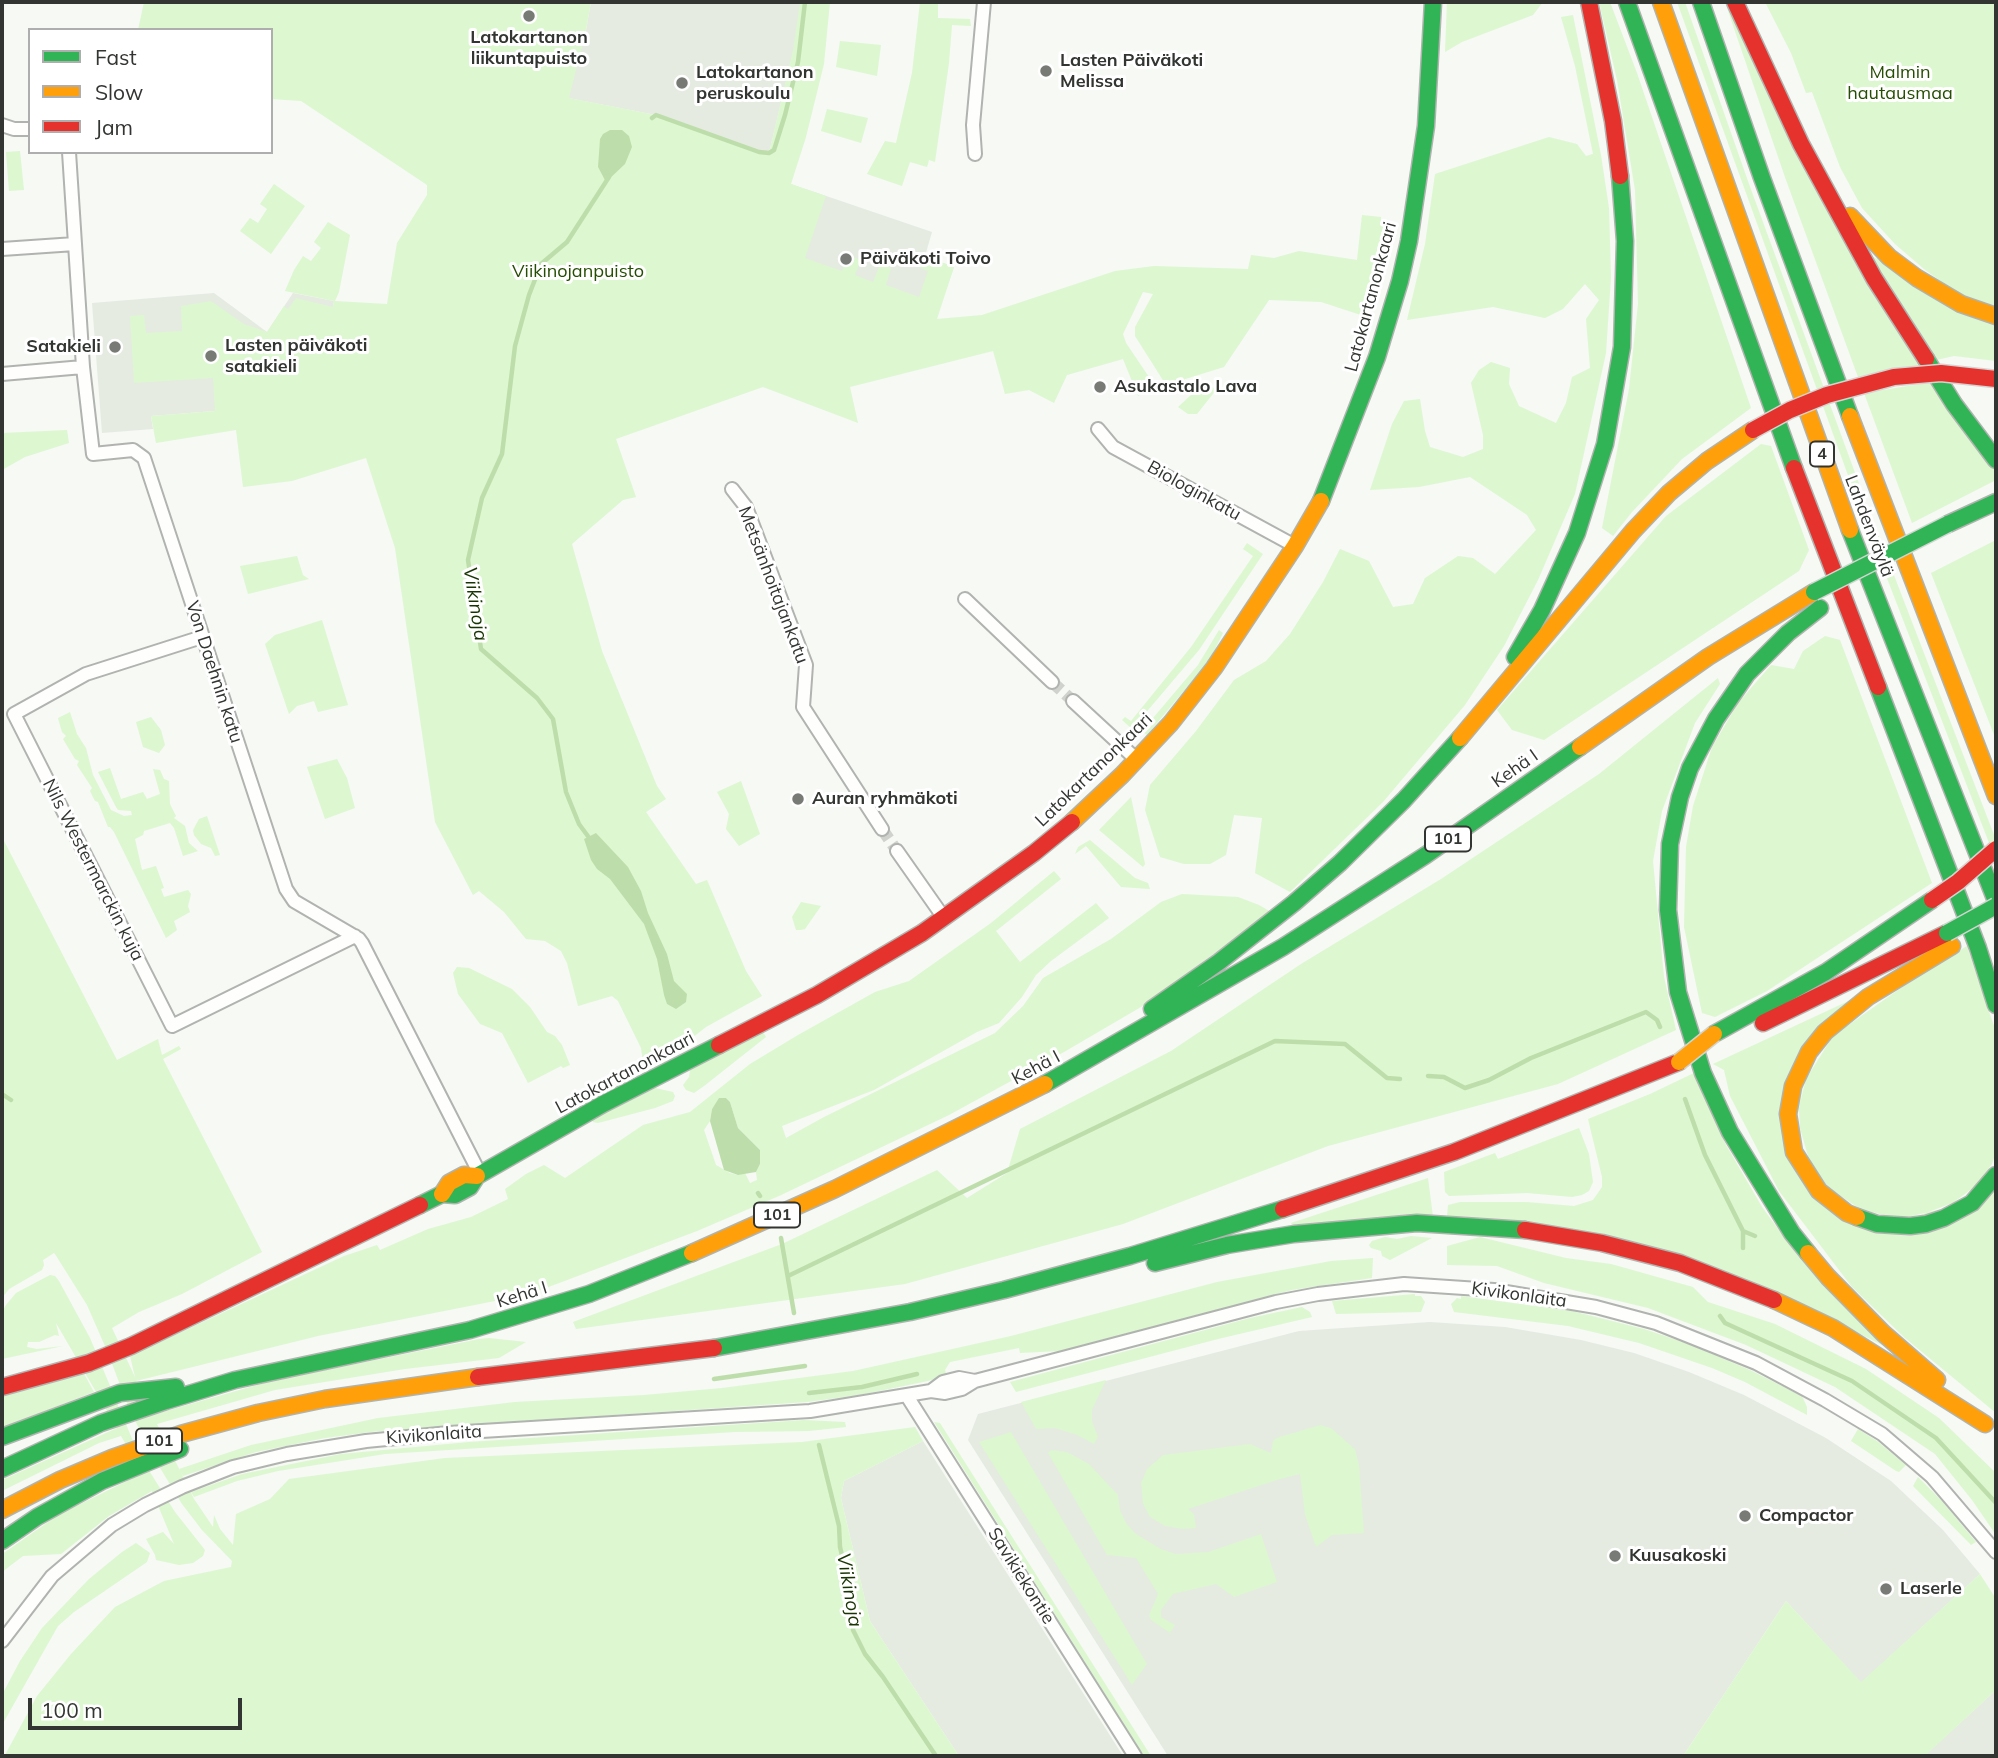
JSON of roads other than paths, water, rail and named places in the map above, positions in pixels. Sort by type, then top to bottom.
[{"type":"main road","name":"Latokartanonkaari","points":[[2,1387],[89,1363],[131,1346],[442,1194],[455,1195],[470,1187],[479,1175],[643,1083],[817,995],[944,918],[1034,853],[1073,821],[1137,760],[1171,723],[1214,668],[1295,546],[1322,499],[1343,448],[1368,383],[1400,281],[1415,208],[1426,126],[1433,2]]},
{"type":"main road","points":[[1468,730],[1519,650],[1557,578],[1590,493],[1605,444],[1616,387],[1624,311],[1625,241],[1613,121],[1589,2]]},
{"type":"main road","points":[[1627,2],[1776,420],[1978,948],[1996,1005]]},
{"type":"main road","name":"Lahdenväylä","points":[[1661,2],[1843,514],[1996,904]]},
{"type":"main road","name":"Lahdenväylä","points":[[1701,2],[1762,178],[1881,502],[1996,796]]},
{"type":"main road","points":[[1735,2],[1801,144],[1874,278],[1914,343],[1996,460]]},
{"type":"main road","points":[[1801,144],[1850,216],[1889,257],[1943,295],[1996,316]]},
{"type":"main road","points":[[1072,1070],[1125,1025],[1219,962],[1294,903],[1387,818],[1468,730],[1633,531],[1669,494],[1707,461],[1753,430],[1790,410],[1827,395],[1884,379],[1941,373],[1996,379]]},
{"type":"main road","points":[[1991,1429],[1867,1317],[1828,1277],[1792,1233],[1730,1132],[1703,1073],[1678,992],[1670,936],[1667,870],[1674,820],[1690,768],[1716,719],[1747,674],[1817,600],[1855,584],[1884,556],[1996,502]]},
{"type":"main road","name":"Kehä I","points":[[2,1469],[101,1423],[235,1380],[470,1330],[589,1294],[668,1263],[835,1189],[1072,1070],[1283,947],[1426,855],[1708,657],[1817,600]]},
{"type":"main road","points":[[1717,1039],[1826,972],[1932,900],[1958,882],[1996,849]]},
{"type":"main road","points":[[1996,904],[1868,997],[1825,1032],[1809,1052],[1793,1086],[1788,1114],[1797,1159],[1819,1191],[1847,1213],[1877,1224],[1910,1226],[1944,1218],[1972,1203],[1996,1175]]},
{"type":"main road","points":[[1717,1039],[1825,995],[1996,919]]},
{"type":"main road","name":"101","points":[[2,1510],[101,1462],[181,1434],[258,1413],[409,1385],[729,1346],[910,1312],[1130,1256],[1336,1194],[1454,1152],[1679,1062],[1717,1039]]},
{"type":"main road","points":[[1004,1290],[1145,1265],[1227,1245],[1325,1229],[1417,1223],[1528,1230],[1602,1242],[1719,1276],[1844,1335],[1991,1429]]},
{"type":"main road","name":"Latokartanonkaari","points":[[2,1381],[36,1377]]},
{"type":"main road","points":[[2,1437],[120,1394],[235,1380]]},
{"type":"main road","points":[[2,1541],[37,1517],[102,1481],[198,1442],[261,1424],[325,1399]]},
{"type":"street","points":[[975,154],[973,125],[984,2]]},
{"type":"street","points":[[2,125],[14,130],[28,129]]},
{"type":"street","name":"Von Daehnin katu","points":[[69,154],[83,367],[93,454],[133,450],[144,458],[286,889],[294,901],[355,936],[362,943],[479,1175]]},
{"type":"street","points":[[2,249],[75,244]]},
{"type":"street","points":[[2,374],[83,367]]},
{"type":"street","name":"Biologinkatu","points":[[1098,429],[1113,447],[1295,546]]},
{"type":"street","name":"Metsänhoitajankatu","points":[[732,489],[746,507],[806,665],[803,707],[881,829]]},
{"type":"street","points":[[965,599],[1052,682]]},
{"type":"street","name":"Nils Westermarckin kuja","points":[[202,638],[86,674],[14,714],[172,1026],[355,936]]},
{"type":"street","points":[[1073,701],[1137,760]]},
{"type":"street","points":[[897,851],[944,918]]},
{"type":"street","name":"Kivikonlaita","points":[[2,1641],[52,1576],[112,1525],[182,1487],[233,1467],[287,1454],[366,1441],[449,1433],[810,1410],[931,1391],[945,1393],[962,1389],[975,1381],[1200,1322],[1318,1294],[1404,1284],[1451,1286],[1545,1297],[1596,1307],[1669,1328],[1756,1363],[1882,1434],[1932,1477],[1996,1552]]},
{"type":"street","name":"Savikiekontie","points":[[907,1396],[1135,1756]]},
{"type":"waterway","name":"Viikinoja","points":[[652,118],[656,115],[759,152],[769,153],[774,150],[798,62],[805,2]]},
{"type":"waterway","name":"Viikinoja","points":[[590,839],[579,824],[566,792],[553,719],[537,698],[481,649],[468,560],[482,498],[502,454],[515,346],[529,295],[541,264],[567,242],[609,177]]},
{"type":"waterway","points":[[1428,1076],[1444,1077],[1465,1088],[1489,1080],[1531,1058],[1646,1012],[1657,1020],[1660,1027]]},
{"type":"waterway","points":[[788,1276],[1275,1041],[1345,1044],[1387,1078],[1400,1079]]},
{"type":"waterway","points":[[2,1094],[11,1100]]},
{"type":"waterway","points":[[1685,1099],[1705,1155],[1743,1231],[1755,1236]]},
{"type":"waterway","points":[[1743,1232],[1743,1248]]},
{"type":"waterway","name":"Viikinoja","points":[[781,1238],[794,1313]]},
{"type":"waterway","points":[[1720,1316],[1725,1323],[1852,1381],[1936,1438],[1996,1503]]},
{"type":"waterway","points":[[714,1379],[805,1366]]},
{"type":"waterway","points":[[809,1393],[862,1387],[917,1374]]},
{"type":"waterway","name":"Viikinoja","points":[[819,1445],[839,1526],[840,1547],[854,1606],[853,1630],[865,1654],[936,1756]]},
{"type":"tunnel","points":[[1052,682],[1073,701]]},
{"type":"tunnel","points":[[882,829],[897,851]]},
{"type":"place","name":"Latokartanon liikuntapuisto","points":[[529,16]]},
{"type":"place","name":"Lasten Päiväkoti Melissa","points":[[1046,71]]},
{"type":"place","name":"Latokartanon peruskoulu","points":[[682,83]]},
{"type":"place","name":"Päiväkoti Toivo","points":[[846,259]]},
{"type":"place","name":"Satakieli","points":[[115,347]]},
{"type":"place","name":"Lasten päiväkoti satakieli","points":[[211,356]]},
{"type":"place","name":"Asukastalo Lava","points":[[1100,387]]},
{"type":"place","name":"Auran ryhmäkoti","points":[[798,799]]},
{"type":"place","name":"Compactor","points":[[1745,1516]]},
{"type":"place","name":"Kuusakoski","points":[[1615,1556]]},
{"type":"place","name":"Laserle","points":[[1886,1589]]},
{"type":"park label","name":"Malmin hautausmaa","points":[[1900,83]]},
{"type":"park label","name":"Viikinojanpuisto","points":[[578,272]]}]
